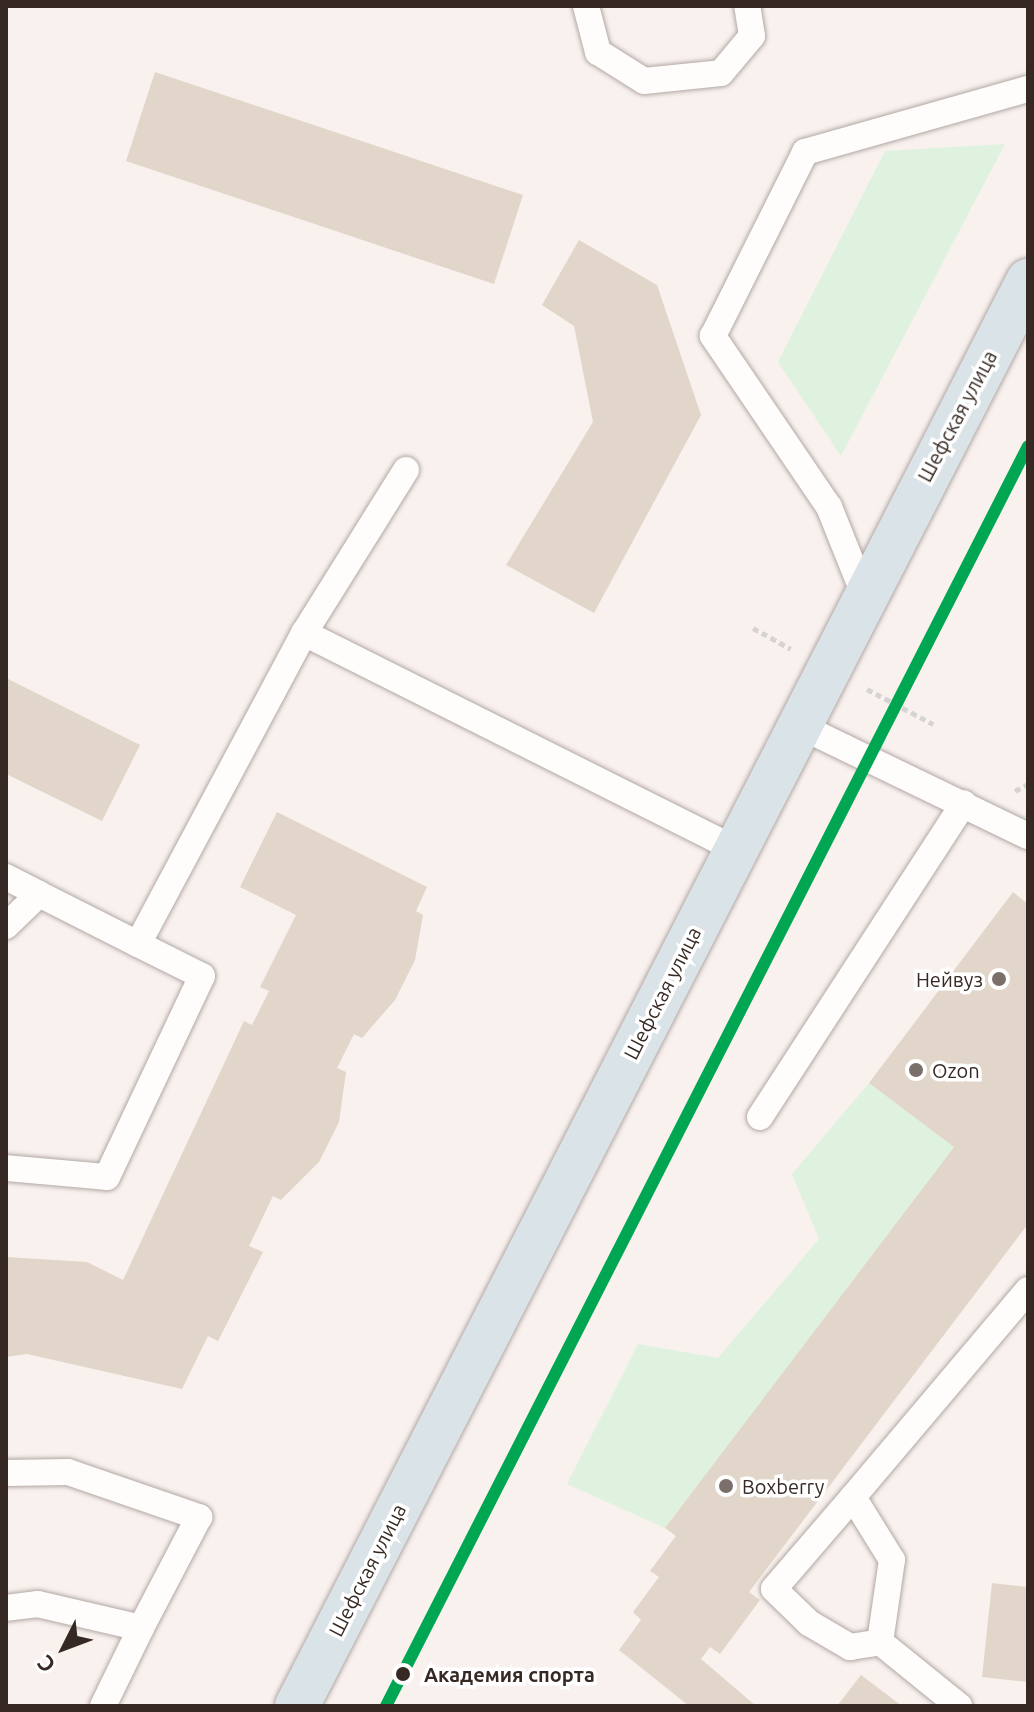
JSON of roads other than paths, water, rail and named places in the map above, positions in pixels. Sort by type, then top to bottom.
[{"type":"main road","name":"Шефская улица","points":[[297,1706],[864,594],[1028,281]]},
{"type":"lane","points":[[586,6],[598,52],[644,81],[721,73],[752,36],[747,6]]},
{"type":"lane","points":[[864,594],[829,507],[713,336],[805,152],[1028,89]]},
{"type":"lane","points":[[138,944],[304,633],[406,470]]},
{"type":"lane","points":[[304,633],[736,849]]},
{"type":"lane","points":[[798,725],[1028,836]]},
{"type":"lane","points":[[760,1117],[964,803]]},
{"type":"lane","points":[[6,877],[202,976],[107,1177],[6,1168]]},
{"type":"lane","points":[[6,926],[39,894]]},
{"type":"lane","points":[[959,1706],[880,1642],[850,1647],[809,1623],[774,1589],[1028,1290]]},
{"type":"lane","points":[[6,1473],[68,1472],[199,1517],[103,1706]]},
{"type":"lane","points":[[853,1497],[892,1560],[880,1642]]},
{"type":"lane","points":[[6,1608],[38,1604],[141,1628]]},
{"type":"place","name":"Нейвуз","points":[[999,979]]},
{"type":"place","name":"Ozon","points":[[916,1070]]},
{"type":"place","name":"Boxberry","points":[[726,1486]]},
{"type":"place","name":"Академия спорта","points":[[403,1674]]}]
